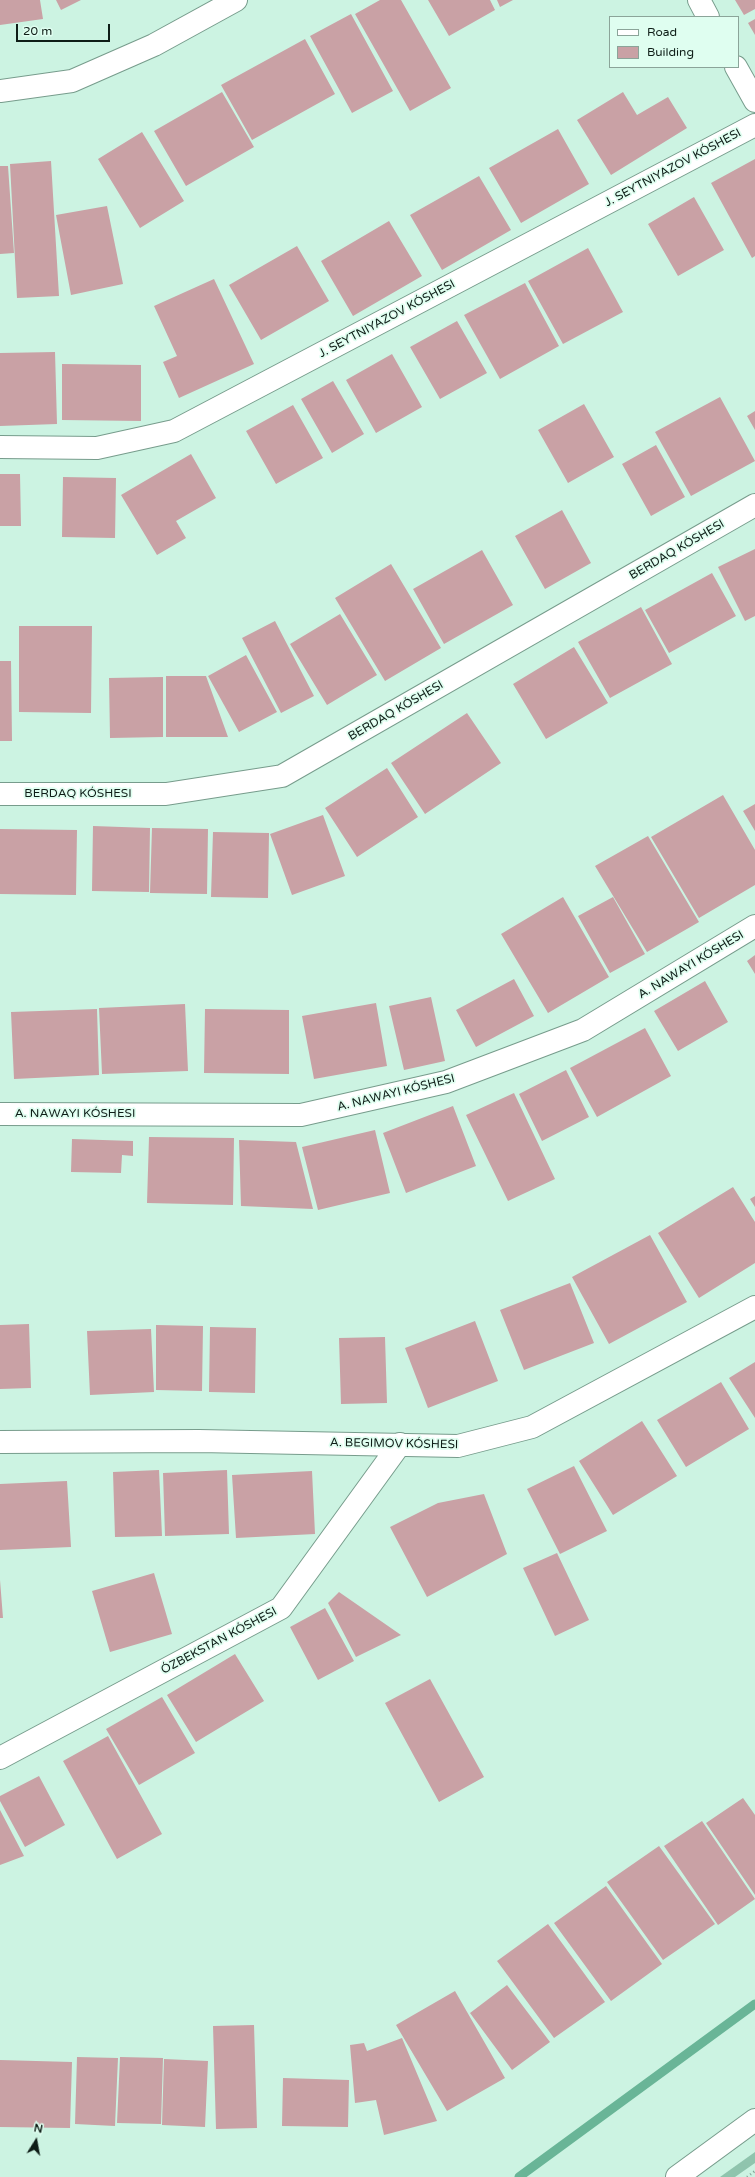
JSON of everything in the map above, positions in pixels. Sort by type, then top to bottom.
[{"type":"street","points":[[0,91],[72,81],[154,45],[236,0]]},
{"type":"street","points":[[699,0],[707,16]]},
{"type":"street","points":[[737,68],[755,101]]},
{"type":"street","name":"J. SEYTNIYAZOV KÓSHESI","points":[[0,448],[97,448],[174,431],[755,125]]},
{"type":"street","name":"BERDAQ KÓSHESI","points":[[0,794],[166,794],[282,776],[755,505]]},
{"type":"street","points":[[0,1114],[301,1115],[446,1082],[584,1030],[755,926]]},
{"type":"street","name":"A. BEGIMOV KÓSHESI","points":[[0,1442],[199,1440],[458,1446],[532,1427],[755,1308]]},
{"type":"street","name":"ÓZBEKSTAN KÓSHESI","points":[[0,1758],[281,1608],[400,1444]]},
{"type":"street","points":[[677,2177],[755,2120]]},
{"type":"path","points":[[747,2177],[755,2171]]},
{"type":"green space","points":[[755,2152],[755,2163],[735,2177],[720,2177]]},
{"type":"building","points":[[0,0],[40,0],[43,19],[0,25]]},
{"type":"building","points":[[56,0],[81,0],[61,10]]},
{"type":"building","points":[[380,0],[401,0],[451,88],[410,111],[355,14]]},
{"type":"building","points":[[428,0],[490,0],[495,10],[449,36]]},
{"type":"building","points":[[497,0],[513,0],[500,7]]},
{"type":"building","points":[[735,0],[755,0],[755,9],[744,15]]},
{"type":"building","points":[[351,14],[393,91],[352,113],[310,36]]},
{"type":"building","points":[[755,19],[755,35],[748,23]]},
{"type":"building","points":[[305,39],[335,94],[252,140],[221,85]]},
{"type":"building","points":[[222,92],[254,147],[186,186],[154,131]]},
{"type":"building","points":[[623,92],[637,115],[668,97],[687,128],[611,175],[577,120]]},
{"type":"building","points":[[558,129],[589,184],[521,223],[489,168]]},
{"type":"building","points":[[142,132],[184,201],[140,228],[98,159]]},
{"type":"building","points":[[755,159],[755,256],[752,258],[711,183]]},
{"type":"building","points":[[51,161],[59,296],[17,298],[10,164]]},
{"type":"building","points":[[0,166],[8,166],[14,253],[0,254]]},
{"type":"building","points":[[479,176],[511,230],[442,270],[410,215]]},
{"type":"building","points":[[694,197],[724,250],[678,276],[648,224]]},
{"type":"building","points":[[107,206],[123,284],[71,295],[56,215]]},
{"type":"building","points":[[389,221],[422,276],[353,316],[321,261]]},
{"type":"building","points":[[297,246],[329,301],[261,340],[229,285]]},
{"type":"building","points":[[588,248],[623,312],[563,344],[528,281]]},
{"type":"building","points":[[214,279],[254,364],[179,398],[163,362],[177,356],[154,306]]},
{"type":"building","points":[[525,283],[559,346],[500,379],[464,315]]},
{"type":"building","points":[[457,321],[487,373],[440,399],[410,347]]},
{"type":"building","points":[[55,352],[57,424],[0,426],[0,353]]},
{"type":"building","points":[[392,354],[422,407],[376,433],[346,380]]},
{"type":"building","points":[[62,364],[141,365],[141,421],[62,420]]},
{"type":"building","points":[[333,381],[364,434],[332,453],[301,399]]},
{"type":"building","points":[[720,397],[755,461],[691,496],[655,432]]},
{"type":"building","points":[[584,404],[614,457],[568,483],[538,430]]},
{"type":"building","points":[[293,405],[323,458],[276,484],[246,431]]},
{"type":"building","points":[[755,411],[755,430],[747,416]]},
{"type":"building","points":[[656,445],[685,497],[651,516],[622,464]]},
{"type":"building","points":[[191,454],[216,498],[176,521],[186,538],[157,555],[121,495]]},
{"type":"building","points":[[0,474],[20,474],[21,526],[0,526]]},
{"type":"building","points":[[63,477],[116,478],[115,538],[62,537]]},
{"type":"building","points":[[562,510],[591,563],[545,589],[515,536]]},
{"type":"building","points":[[755,549],[755,616],[745,621],[718,567]]},
{"type":"building","points":[[482,550],[513,605],[444,644],[413,589]]},
{"type":"building","points":[[391,564],[441,648],[385,681],[335,598]]},
{"type":"building","points":[[712,573],[736,616],[669,653],[645,610]]},
{"type":"building","points":[[641,607],[672,664],[610,698],[578,642]]},
{"type":"building","points":[[340,614],[377,675],[327,705],[290,644]]},
{"type":"building","points":[[275,621],[314,696],[281,713],[242,638]]},
{"type":"building","points":[[19,626],[92,626],[91,713],[19,712]]},
{"type":"building","points":[[574,647],[608,703],[546,739],[513,684]]},
{"type":"building","points":[[246,655],[277,712],[239,732],[208,676]]},
{"type":"building","points":[[0,661],[11,661],[12,741],[0,741]]},
{"type":"building","points":[[166,676],[206,676],[228,737],[166,737]]},
{"type":"building","points":[[163,677],[163,737],[110,738],[109,678]]},
{"type":"building","points":[[467,713],[501,763],[425,814],[391,763]]},
{"type":"building","points":[[387,768],[418,817],[357,857],[325,808]]},
{"type":"building","points":[[723,795],[755,850],[755,885],[699,918],[651,837]]},
{"type":"building","points":[[755,804],[755,831],[743,811]]},
{"type":"building","points":[[323,815],[345,876],[292,895],[270,834]]},
{"type":"building","points":[[93,826],[150,828],[149,892],[92,891]]},
{"type":"building","points":[[152,828],[208,829],[207,894],[150,893]]},
{"type":"building","points":[[0,829],[77,830],[76,895],[0,894]]},
{"type":"building","points":[[213,832],[269,833],[268,898],[211,897]]},
{"type":"building","points":[[648,836],[699,922],[647,952],[595,866]]},
{"type":"building","points":[[563,897],[609,977],[548,1013],[501,934]]},
{"type":"building","points":[[613,897],[645,954],[610,973],[578,916]]},
{"type":"building","points":[[755,955],[755,974],[747,961]]},
{"type":"building","points":[[514,979],[534,1016],[476,1047],[456,1010]]},
{"type":"building","points":[[705,981],[728,1022],[678,1051],[654,1011]]},
{"type":"building","points":[[431,997],[445,1061],[404,1070],[389,1006]]},
{"type":"building","points":[[376,1003],[387,1066],[314,1079],[302,1016]]},
{"type":"building","points":[[185,1004],[188,1071],[102,1074],[99,1008]]},
{"type":"building","points":[[97,1009],[99,1075],[14,1079],[11,1012]]},
{"type":"building","points":[[205,1009],[289,1010],[289,1074],[204,1073]]},
{"type":"building","points":[[645,1028],[671,1076],[597,1117],[570,1068]]},
{"type":"building","points":[[566,1070],[589,1117],[542,1141],[519,1094]]},
{"type":"building","points":[[514,1093],[555,1179],[508,1201],[466,1115]]},
{"type":"building","points":[[453,1106],[476,1166],[406,1193],[383,1133]]},
{"type":"building","points":[[375,1130],[390,1193],[318,1210],[302,1147]]},
{"type":"building","points":[[149,1137],[234,1138],[233,1205],[147,1203]]},
{"type":"building","points":[[72,1139],[133,1141],[133,1156],[122,1155],[121,1173],[71,1172]]},
{"type":"building","points":[[239,1140],[296,1142],[313,1209],[241,1206]]},
{"type":"building","points":[[733,1187],[755,1222],[755,1263],[699,1298],[658,1233]]},
{"type":"building","points":[[755,1196],[755,1207],[750,1199]]},
{"type":"building","points":[[650,1235],[687,1302],[609,1344],[572,1277]]},
{"type":"building","points":[[570,1283],[594,1343],[524,1370],[500,1310]]},
{"type":"building","points":[[475,1321],[498,1381],[428,1408],[405,1348]]},
{"type":"building","points":[[29,1324],[31,1388],[0,1389],[0,1325]]},
{"type":"building","points":[[156,1325],[203,1326],[202,1391],[156,1390]]},
{"type":"building","points":[[210,1327],[256,1328],[255,1393],[209,1392]]},
{"type":"building","points":[[151,1329],[154,1392],[90,1395],[87,1331]]},
{"type":"building","points":[[385,1337],[387,1403],[341,1404],[339,1338]]},
{"type":"building","points":[[755,1362],[755,1418],[729,1378]]},
{"type":"building","points":[[721,1382],[749,1429],[686,1467],[657,1420]]},
{"type":"building","points":[[642,1421],[677,1476],[613,1515],[579,1461]]},
{"type":"building","points":[[574,1466],[607,1531],[560,1554],[527,1489]]},
{"type":"building","points":[[159,1470],[162,1536],[115,1537],[113,1472]]},
{"type":"building","points":[[227,1470],[229,1534],[165,1536],[163,1473]]},
{"type":"building","points":[[312,1471],[315,1534],[236,1538],[232,1475]]},
{"type":"building","points":[[67,1481],[71,1547],[0,1550],[0,1484]]},
{"type":"building","points":[[484,1494],[507,1554],[427,1597],[390,1527],[438,1503]]},
{"type":"building","points":[[557,1553],[589,1620],[555,1636],[523,1568]]},
{"type":"building","points":[[154,1573],[172,1634],[110,1652],[92,1591]]},
{"type":"building","points":[[0,1580],[3,1618],[0,1618]]},
{"type":"building","points":[[339,1592],[401,1635],[356,1657],[328,1603]]},
{"type":"building","points":[[325,1608],[354,1661],[318,1680],[290,1627]]},
{"type":"building","points":[[235,1654],[264,1701],[196,1742],[167,1695]]},
{"type":"building","points":[[430,1679],[484,1777],[439,1802],[385,1703]]},
{"type":"building","points":[[162,1697],[195,1753],[139,1785],[106,1729]]},
{"type":"building","points":[[108,1736],[162,1834],[117,1859],[63,1761]]},
{"type":"building","points":[[39,1776],[65,1825],[25,1847],[0,1801],[0,1796]]},
{"type":"building","points":[[743,1798],[755,1815],[755,1895],[706,1823]]},
{"type":"building","points":[[0,1810],[24,1856],[0,1865]]},
{"type":"building","points":[[702,1821],[755,1899],[718,1925],[664,1846]]},
{"type":"building","points":[[659,1846],[715,1924],[663,1960],[607,1882]]},
{"type":"building","points":[[606,1886],[662,1964],[611,2001],[554,1923]]},
{"type":"building","points":[[548,1924],[605,2002],[554,2038],[497,1961]]},
{"type":"building","points":[[507,1985],[550,2042],[512,2070],[470,2013]]},
{"type":"building","points":[[455,1991],[505,2078],[447,2111],[396,2025]]},
{"type":"building","points":[[254,2025],[257,2128],[216,2129],[213,2026]]},
{"type":"building","points":[[402,2038],[437,2121],[384,2135],[376,2100],[355,2103],[350,2045],[364,2043],[367,2051]]},
{"type":"building","points":[[77,2057],[118,2058],[115,2126],[75,2124]]},
{"type":"building","points":[[120,2057],[163,2058],[161,2124],[117,2123]]},
{"type":"building","points":[[164,2059],[208,2061],[205,2127],[162,2125]]},
{"type":"building","points":[[0,2060],[72,2062],[70,2128],[0,2127]]},
{"type":"building","points":[[283,2078],[349,2080],[348,2127],[282,2126]]},
{"type":"waterway","points":[[519,2177],[755,2004]]}]
